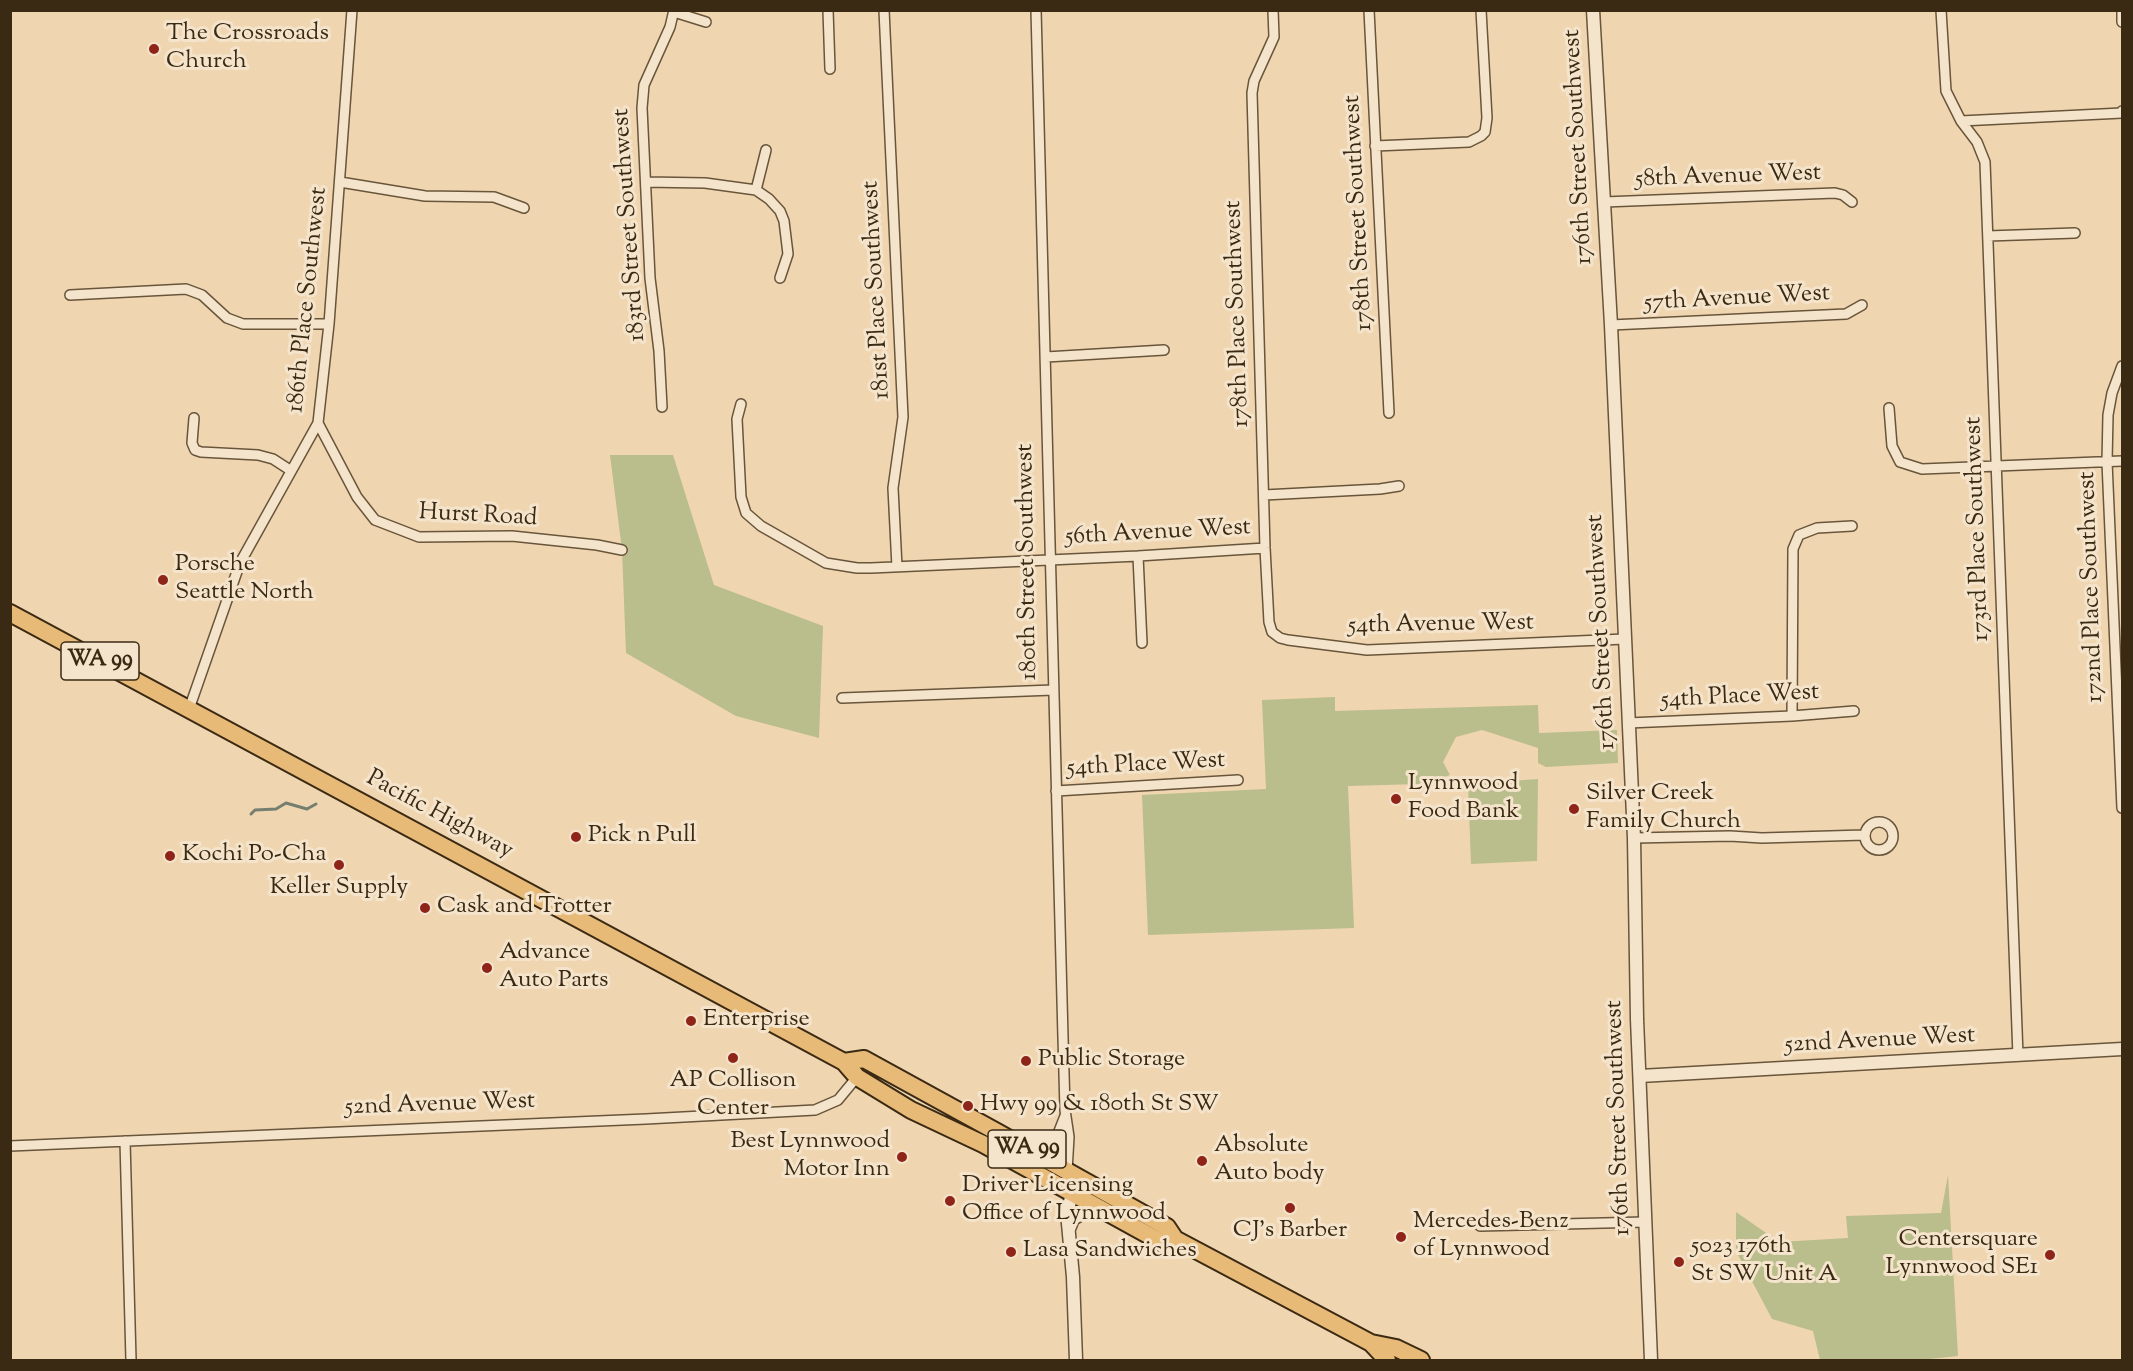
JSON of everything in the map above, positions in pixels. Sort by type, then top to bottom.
[{"type":"highway","name":"Pacific Highway","points":[[10,613],[844,1062],[857,1077],[911,1110],[992,1149],[1161,1242],[1175,1239]]},
{"type":"highway","name":"Pacific Highway","points":[[844,1062],[864,1059],[1167,1227],[1175,1239],[1371,1344],[1388,1360]]},
{"type":"highway","points":[[857,1077],[894,1076]]},
{"type":"highway","points":[[992,1149],[1020,1155],[1054,1172],[1067,1171]]},
{"type":"highway","points":[[1072,1194],[1084,1191],[1099,1197],[1119,1200]]},
{"type":"highway","name":"Pacific Highway","points":[[1371,1344],[1396,1348],[1421,1360]]},
{"type":"street","name":"186th Place Southwest","points":[[189,709],[240,563],[318,423],[329,324],[352,10]]},
{"type":"street","points":[[828,10],[830,69]]},
{"type":"street","name":"181st Place Southwest","points":[[884,10],[903,417],[893,488],[897,567]]},
{"type":"street","name":"180th Street Southwest","points":[[1036,10],[1052,559],[1053,690],[1066,1114],[1069,1137],[1067,1171]]},
{"type":"street","name":"178th Place Southwest","points":[[1269,621],[1252,93],[1254,81],[1274,37],[1273,10]]},
{"type":"street","name":"178th Street Southwest","points":[[1369,10],[1389,413]]},
{"type":"street","points":[[1375,146],[1469,142],[1485,132],[1487,118],[1481,10]]},
{"type":"street","name":"176th Street Southwest","points":[[1593,10],[1611,325],[1634,838],[1651,1360]]},
{"type":"street","name":"173rd Place Southwest","points":[[1941,10],[1946,91],[1961,121],[1977,142],[1985,162],[2019,1056]]},
{"type":"street","points":[[2122,10],[2122,22]]},
{"type":"street","points":[[674,11],[706,22]]},
{"type":"street","name":"183rd Street Southwest","points":[[662,407],[659,351],[650,278],[642,108],[644,85],[670,27],[674,11]]},
{"type":"street","points":[[1961,121],[2122,112]]},
{"type":"street","points":[[756,190],[766,150]]},
{"type":"street","points":[[340,182],[425,196],[494,197],[524,208]]},
{"type":"street","points":[[646,182],[705,183],[756,190],[769,199],[780,211],[784,221],[788,254],[780,278]]},
{"type":"street","name":"58th Avenue West","points":[[1604,202],[1835,193],[1843,195],[1852,202]]},
{"type":"street","points":[[1988,236],[2075,233]]},
{"type":"street","points":[[70,295],[186,289],[202,295],[227,318],[243,324],[329,324]]},
{"type":"street","name":"57th Avenue West","points":[[1611,325],[1846,314],[1862,305]]},
{"type":"street","points":[[1046,357],[1164,350]]},
{"type":"street","name":"172nd Place Southwest","points":[[2122,366],[2112,393],[2108,416],[2107,462],[2122,808]]},
{"type":"street","name":"56th Avenue West","points":[[741,404],[737,419],[741,497],[749,517],[760,526],[826,563],[857,568],[897,567],[1265,548]]},
{"type":"street","points":[[1890,408],[1892,446],[1900,462],[1922,469],[2122,461]]},
{"type":"street","points":[[194,418],[192,443],[195,450],[258,455],[273,459],[290,470]]},
{"type":"street","name":"Hurst Road","points":[[318,423],[357,497],[375,520],[419,537],[512,536],[597,544],[622,550]]},
{"type":"street","name":"56th Avenue West","points":[[1264,495],[1399,486]]},
{"type":"street","points":[[1792,716],[1792,549],[1799,535],[1817,528],[1852,526]]},
{"type":"street","points":[[1138,556],[1142,643]]},
{"type":"street","name":"54th Avenue West","points":[[1269,621],[1272,632],[1280,638],[1350,650],[1429,649],[1625,639]]},
{"type":"street","points":[[842,698],[1053,690]]},
{"type":"street","name":"54th Place West","points":[[1628,723],[1854,711]]},
{"type":"street","name":"54th Place West","points":[[1056,791],[1238,780]]},
{"type":"street","points":[[1634,838],[1730,836],[1762,838],[1864,834]]},
{"type":"street","name":"52nd Avenue West","points":[[1640,1076],[2122,1050]]},
{"type":"street","name":"52nd Avenue West","points":[[10,1146],[467,1125],[656,1119],[815,1110],[838,1100],[857,1077]]},
{"type":"street","points":[[1035,1153],[1056,1140],[1066,1114]]},
{"type":"street","points":[[125,1142],[132,1360]]},
{"type":"street","points":[[1072,1194],[1067,1208],[1073,1276],[1076,1360]]},
{"type":"street","points":[[1069,1229],[1073,1219],[1094,1206]]},
{"type":"street","points":[[1480,1226],[1646,1222]]},
{"type":"green space","points":[[610,455],[673,455],[714,585],[823,626],[819,738],[736,716],[626,653],[622,550]]},
{"type":"green space","points":[[1335,697],[1335,711],[1538,705],[1539,733],[1617,730],[1618,763],[1546,767],[1538,763],[1538,748],[1482,730],[1456,737],[1443,762],[1450,775],[1420,784],[1348,786],[1354,928],[1148,935],[1142,795],[1266,789],[1262,700]]},
{"type":"green space","points":[[1538,779],[1537,861],[1471,864],[1468,784]]},
{"type":"green space","points":[[1948,1175],[1958,1356],[1920,1360],[1820,1360],[1813,1331],[1772,1319],[1736,1251],[1736,1212],[1779,1242],[1848,1238],[1846,1216],[1941,1213]]},
{"type":"waterway","points":[[251,814],[255,810],[276,809],[286,803],[307,809],[316,804]]},
{"type":"place","name":"The Crossroads Church","points":[[154,49]]},
{"type":"place","name":"Porsche Seattle North","points":[[163,580]]},
{"type":"place","name":"Lynnwood Food Bank","points":[[1396,799]]},
{"type":"place","name":"Silver Creek Family Church","points":[[1574,809]]},
{"type":"place","name":"Pick n Pull","points":[[576,837]]},
{"type":"place","name":"Kochi Po-Cha","points":[[170,856]]},
{"type":"place","name":"Keller Supply","points":[[339,865]]},
{"type":"place","name":"Cask and Trotter","points":[[425,908]]},
{"type":"place","name":"Advance Auto Parts","points":[[487,968]]},
{"type":"place","name":"Enterprise","points":[[691,1021]]},
{"type":"place","name":"AP Collison Center","points":[[733,1058]]},
{"type":"place","name":"Public Storage","points":[[1026,1061]]},
{"type":"place","name":"Hwy 99 & 180th St SW","points":[[968,1106]]},
{"type":"place","name":"Best Lynnwood Motor Inn","points":[[902,1157]]},
{"type":"place","name":"Absolute Auto body","points":[[1202,1161]]},
{"type":"place","name":"Driver Licensing Office of Lynnwood","points":[[950,1201]]},
{"type":"place","name":"CJ's Barber","points":[[1290,1208]]},
{"type":"place","name":"Mercedes-Benz of Lynnwood","points":[[1401,1237]]},
{"type":"place","name":"Lasa Sandwiches","points":[[1011,1252]]},
{"type":"place","name":"Centersquare Lynnwood SE1","points":[[2050,1255]]},
{"type":"place","name":"5023 176th St SW Unit A","points":[[1679,1262]]}]
